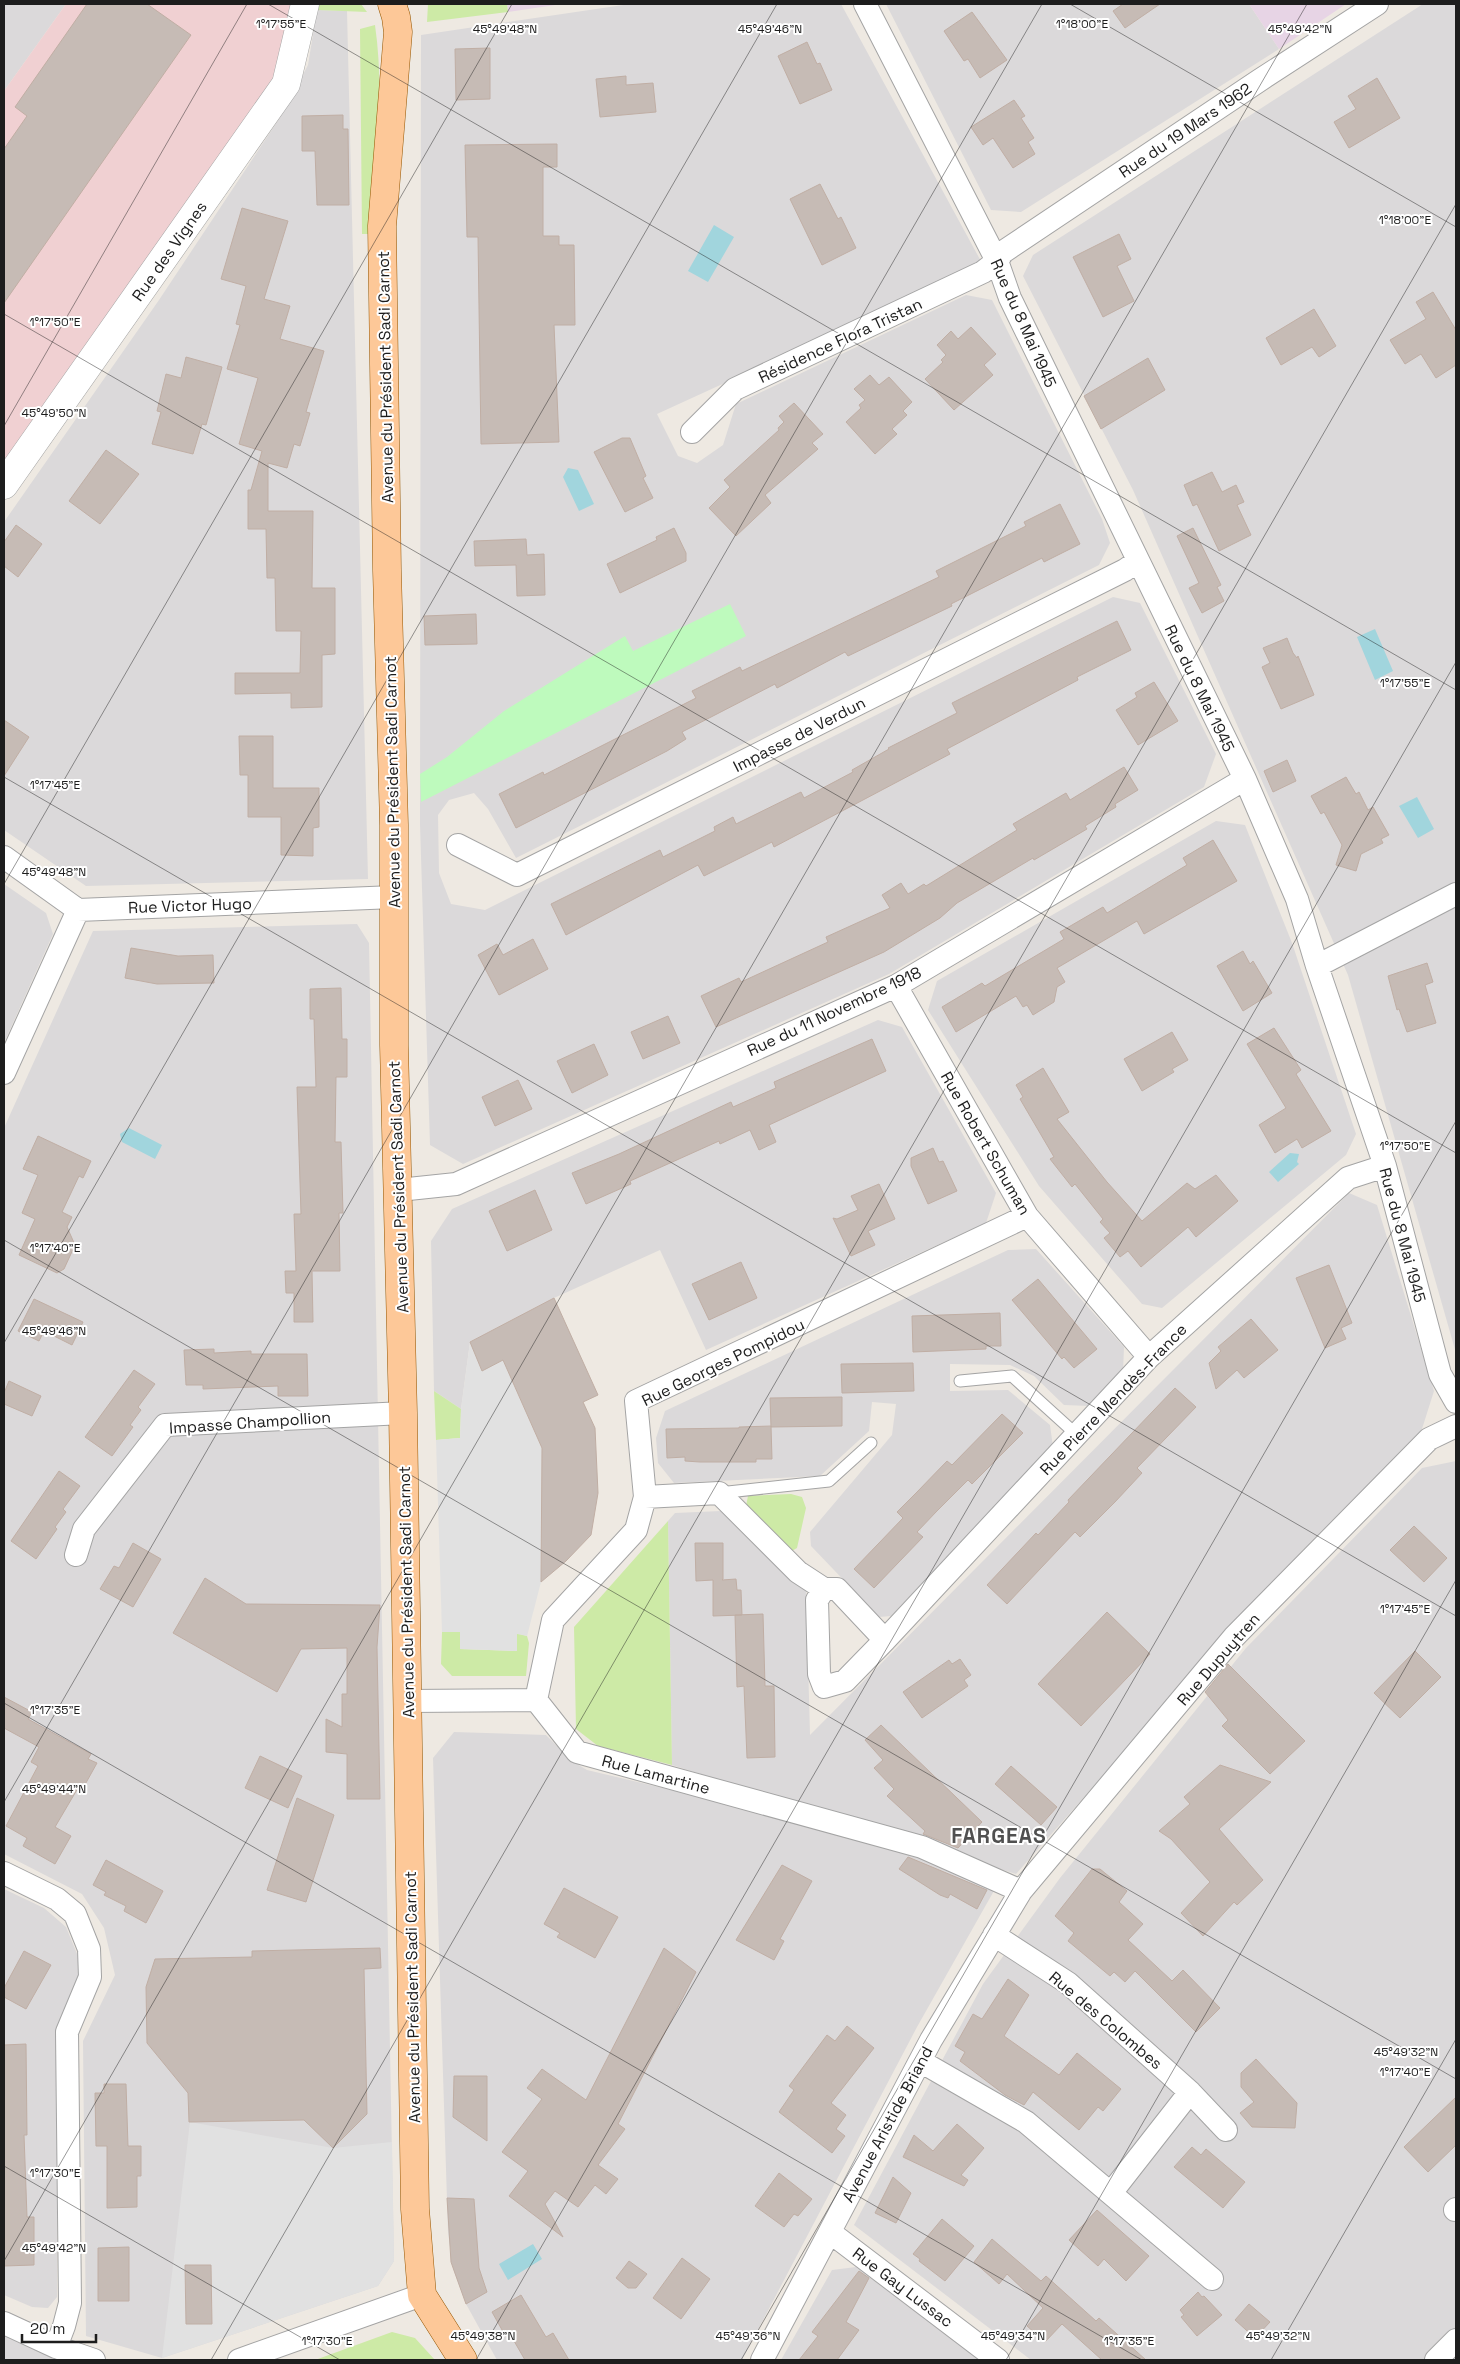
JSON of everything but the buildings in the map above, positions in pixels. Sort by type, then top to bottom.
[{"type":"main road","name":"Avenue du Président Sadi Carnot","points":[[392,4],[398,32],[382,226],[387,570],[394,825],[394,1045],[399,1190],[415,2209],[422,2295],[463,2360]]},
{"type":"street","name":"Rue des Vignes","points":[[4,485],[286,84],[305,4]]},
{"type":"street","name":"Rue du 8 Mai 1945","points":[[865,4],[997,261],[1010,298],[1245,779],[1297,899],[1317,966],[1385,1166],[1440,1374],[1456,1402]]},
{"type":"street","name":"Rue du 19 Mars 1962","points":[[997,261],[1003,252],[1377,4]]},
{"type":"street","name":"Résidence Flora Tristan","points":[[692,432],[735,389],[971,278],[997,261]]},
{"type":"street","name":"Impasse de Verdun","points":[[458,845],[517,876],[1125,570],[1138,561]]},
{"type":"street","name":"Rue du 11 Novembre 1918","points":[[399,1190],[456,1184],[896,986],[1245,779]]},
{"type":"street","points":[[4,857],[78,910],[4,1073]]},
{"type":"street","points":[[1317,966],[1456,894]]},
{"type":"street","name":"Rue Victor Hugo","points":[[78,910],[394,897]]},
{"type":"street","name":"Rue Robert Schuman","points":[[896,986],[1026,1216],[1149,1357]]},
{"type":"street","name":"Rue Pierre Mendès-France","points":[[824,1589],[817,1600],[819,1674],[824,1687],[845,1681],[1149,1357],[1348,1178],[1385,1166]]},
{"type":"street","name":"Rue Georges Pompidou","points":[[536,1700],[553,1620],[636,1530],[645,1497],[636,1401],[1026,1216]]},
{"type":"street","name":"Impasse Champollion","points":[[76,1555],[84,1529],[165,1425],[403,1413]]},
{"type":"street","name":"Rue Dupuytren","points":[[1020,1891],[1234,1637],[1429,1439],[1456,1426]]},
{"type":"street","points":[[645,1497],[719,1493],[798,1572],[824,1589],[837,1589],[885,1640]]},
{"type":"street","points":[[408,1701],[536,1700]]},
{"type":"street","name":"Rue Lamartine","points":[[536,1700],[577,1752],[922,1847],[1020,1891]]},
{"type":"street","points":[[4,1873],[57,1899],[75,1914],[89,1949],[90,1977],[67,2032],[70,2303],[56,2347]]},
{"type":"street","name":"Avenue Aristide Briand","points":[[762,2360],[831,2233],[920,2061],[1020,1891]]},
{"type":"street","name":"Rue des Colombes","points":[[994,1936],[1068,1983],[1190,2092],[1226,2130]]},
{"type":"street","points":[[920,2061],[1026,2122],[1212,2279]]},
{"type":"street","points":[[1110,2193],[1190,2092]]},
{"type":"street","name":"Rue Gay Lussac","points":[[831,2233],[998,2360]]},
{"type":"street","points":[[239,2360],[263,2356],[422,2295]]},
{"type":"street","points":[[4,2323],[56,2347],[94,2360]]},
{"type":"street","points":[[1436,2360],[1456,2340]]},
{"type":"lane","points":[[960,1381],[1012,1376],[1076,1435]]},
{"type":"lane","points":[[719,1493],[829,1481],[870,1444]]},
{"type":"shaded area","points":[[4,4],[66,4],[4,91]]},
{"type":"shaded area","points":[[66,4],[291,4],[277,80],[4,461],[4,91]]},
{"type":"shaded area","points":[[507,4],[562,4],[508,12]]},
{"type":"shaded area","points":[[630,4],[841,4],[983,265],[657,414],[678,456],[697,463],[723,445],[736,404],[966,295],[992,300],[1102,519],[1110,543],[1099,565],[516,858],[488,809],[474,793],[449,800],[438,815],[439,873],[451,904],[485,910],[1113,597],[1140,603],[1216,754],[1204,787],[889,974],[463,1164],[430,1145],[420,824],[421,35]]},
{"type":"shaded area","points":[[886,4],[1249,4],[1279,49],[1021,212],[991,210]]},
{"type":"shaded area","points":[[1249,4],[1346,4],[1279,49]]},
{"type":"shaded area","points":[[1423,4],[1456,4],[1456,1353],[1348,975],[1133,490],[1023,276],[1033,255]]},
{"type":"shaded area","points":[[317,10],[347,11],[368,879],[86,886],[4,830],[4,522],[159,300],[283,113],[308,65]]},
{"type":"shaded area","points":[[1216,821],[1245,825],[1292,943],[1356,1134],[1346,1155],[1162,1308],[1142,1304],[1039,1186],[928,1010],[937,981]]},
{"type":"shaded area","points":[[4,884],[46,913],[53,934],[4,1043]]},
{"type":"shaded area","points":[[357,924],[369,943],[394,2261],[378,2286],[162,2358],[86,2336],[83,2041],[115,1975],[104,1928],[82,1894],[4,1854],[4,1128],[93,931]]},
{"type":"shaded area","points":[[878,1020],[902,1027],[996,1193],[986,1223],[706,1350],[660,1250],[554,1298],[470,1342],[461,1409],[434,1391],[431,1241],[452,1209]]},
{"type":"shaded area","points":[[1349,1193],[1377,1205],[1434,1391],[1421,1432],[1303,1550],[1016,1874],[672,1765],[668,1521],[675,1513],[721,1511],[806,1588],[810,1735]]},
{"type":"shaded area","points":[[1036,1249],[1124,1347],[1123,1372],[1090,1406],[1064,1405],[1034,1376],[1010,1365],[950,1364],[950,1391],[1008,1390],[1050,1425],[1053,1447],[891,1616],[879,1617],[811,1546],[810,1532],[892,1435],[896,1404],[872,1402],[869,1431],[820,1476],[674,1483],[658,1463],[656,1438],[665,1411],[1008,1250]]},
{"type":"shaded area","points":[[470,1342],[482,1371],[503,1360],[542,1448],[541,1582],[527,1636],[517,1634],[517,1651],[460,1649],[460,1632],[442,1632],[436,1440],[460,1438],[461,1409]]},
{"type":"shaded area","points":[[1456,1461],[1456,2360],[1031,2360],[854,2225],[983,1984],[1060,1878],[1246,1648],[1422,1468]]},
{"type":"shaded area","points":[[454,1732],[546,1735],[572,1761],[587,1770],[912,1847],[995,1889],[917,2027],[742,2360],[497,2360],[466,2304],[453,2269],[448,2232],[433,1758]]},
{"type":"shaded area","points":[[4,1889],[44,1908],[66,1927],[82,1966],[57,2036],[57,2297],[48,2308],[32,2307],[4,2295]]},
{"type":"shaded area","points":[[190,2122],[333,2148],[392,2142],[394,2261],[378,2286],[162,2358]]},
{"type":"shaded area","points":[[856,2267],[980,2360],[781,2360],[832,2270]]},
{"type":"shaded area","points":[[4,2333],[73,2360],[4,2360]]},
{"type":"green space","points":[[319,4],[361,4],[367,12],[317,10]]},
{"type":"green space","points":[[428,4],[507,4],[508,12],[427,22]]},
{"type":"green space","points":[[375,25],[379,77],[377,156],[371,234],[362,234],[360,29]]},
{"type":"green space","points":[[730,604],[746,636],[421,802],[420,774],[447,757],[504,711],[625,636],[633,651]]},
{"type":"green space","points":[[434,1391],[461,1409],[460,1438],[436,1440]]},
{"type":"green space","points":[[791,1494],[802,1497],[806,1508],[797,1548],[790,1552],[746,1506],[748,1496]]},
{"type":"green space","points":[[668,1521],[672,1765],[598,1746],[576,1729],[574,1627]]},
{"type":"green space","points":[[442,1632],[460,1632],[460,1649],[517,1651],[517,1633],[527,1636],[529,1643],[526,1676],[452,1676],[441,1664]]},
{"type":"green space","points":[[392,2332],[415,2338],[435,2360],[315,2360]]},
{"type":"water","points":[[714,225],[734,237],[708,282],[688,271]]},
{"type":"water","points":[[568,468],[578,470],[594,504],[579,511],[563,477]]},
{"type":"water","points":[[1375,629],[1393,671],[1375,680],[1357,637]]},
{"type":"water","points":[[1417,797],[1434,829],[1418,838],[1399,806]]},
{"type":"water","points":[[129,1128],[162,1145],[155,1159],[122,1142],[120,1134]]},
{"type":"water","points":[[1290,1153],[1299,1154],[1297,1162],[1299,1164],[1278,1182],[1269,1172]]},
{"type":"water","points":[[533,2244],[542,2259],[508,2280],[499,2264]]},
{"type":"district","name":"FARGEAS","points":[[999,1836]]}]
